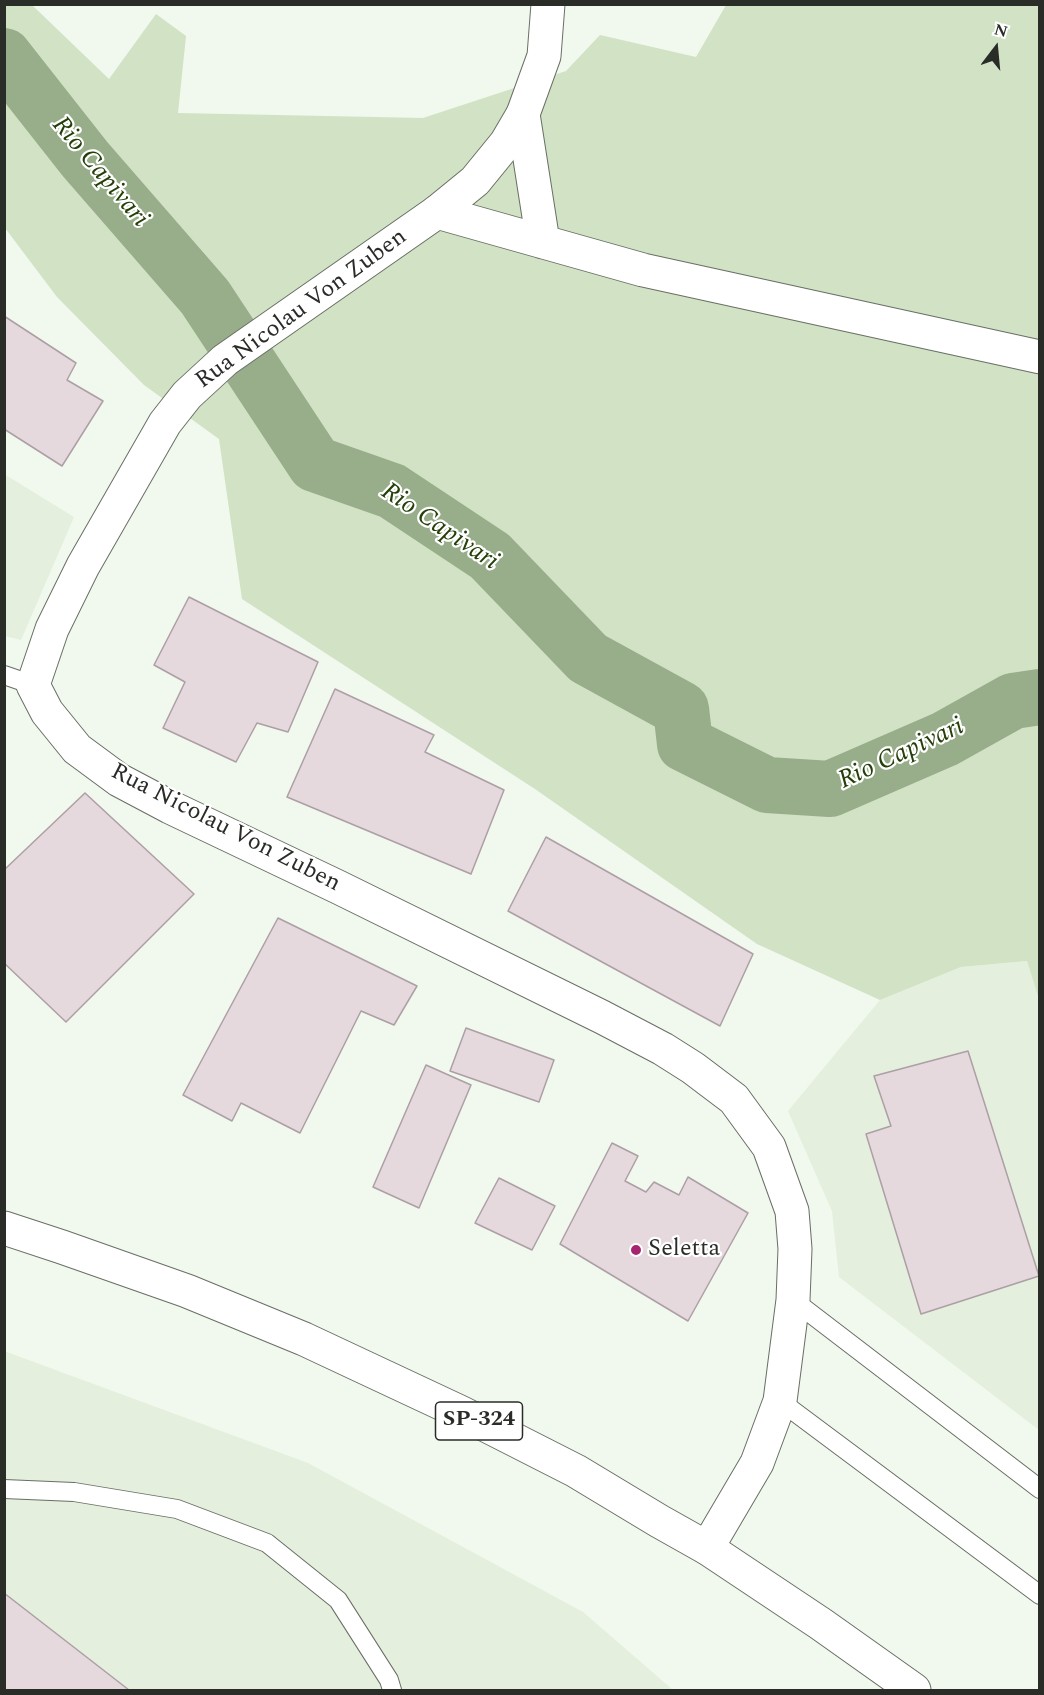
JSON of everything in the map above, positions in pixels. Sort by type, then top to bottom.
[{"type":"main road","name":"Rua Nicolau Von Zuben","points":[[548,4],[544,56],[523,114],[506,143],[475,182],[436,212],[225,360],[187,395],[165,423],[147,452],[83,566],[52,629],[19,680],[77,749],[120,780],[170,807],[338,886],[602,1017],[663,1049],[734,1099],[769,1147],[792,1211],[795,1249],[794,1300],[780,1401],[757,1463],[706,1548]]},
{"type":"main road","points":[[523,114],[543,242]]},
{"type":"main road","points":[[436,212],[643,270],[1040,357]]},
{"type":"main road","name":"SP-324","points":[[4,1228],[187,1291],[304,1339],[462,1413],[565,1466],[706,1548],[821,1624],[914,1690]]},
{"type":"lane","points":[[794,1300],[1040,1489]]},
{"type":"lane","points":[[780,1401],[1040,1594]]},
{"type":"lane","points":[[4,1489],[74,1492],[177,1509],[267,1543],[338,1600],[389,1680],[392,1690]]},
{"type":"shaded area","points":[[5,5],[32,5],[109,79],[156,14],[186,36],[178,113],[423,118],[566,71],[600,35],[696,57],[726,5],[1039,5],[1039,999],[1027,961],[961,967],[880,1000],[757,944],[535,789],[242,599],[219,439],[144,385],[57,297],[5,228]]},
{"type":"shaded area","points":[[4,474],[74,517],[21,640],[5,636]]},
{"type":"shaded area","points":[[1027,961],[1040,999],[1039,1430],[839,1277],[832,1211],[788,1111],[880,1000],[961,967]]},
{"type":"shaded area","points":[[4,1351],[308,1463],[583,1612],[673,1690],[5,1690]]},
{"type":"building","points":[[4,316],[76,363],[67,380],[103,401],[62,466],[4,429]]},
{"type":"building","points":[[189,597],[318,662],[288,732],[257,723],[236,762],[163,728],[185,682],[154,665]]},
{"type":"building","points":[[335,689],[434,735],[425,752],[504,790],[471,874],[287,797]]},
{"type":"building","points":[[85,793],[194,894],[66,1022],[4,963],[4,870]]},
{"type":"building","points":[[546,837],[753,954],[720,1026],[508,911]]},
{"type":"building","points":[[278,918],[417,986],[394,1025],[361,1011],[300,1133],[241,1103],[232,1121],[183,1095]]},
{"type":"building","points":[[466,1028],[554,1060],[539,1102],[450,1071]]},
{"type":"building","points":[[968,1051],[1039,1276],[921,1314],[866,1134],[891,1126],[874,1076]]},
{"type":"building","points":[[426,1065],[471,1085],[419,1208],[373,1187]]},
{"type":"building","points":[[612,1143],[638,1156],[625,1181],[646,1192],[654,1182],[679,1195],[688,1177],[748,1213],[688,1321],[560,1244]]},
{"type":"building","points":[[499,1178],[555,1206],[532,1250],[475,1223]]},
{"type":"building","points":[[4,1593],[129,1690],[4,1690]]},
{"type":"waterway","name":"Rio Capivari","points":[[4,56],[85,159],[205,297],[315,464],[392,491],[490,556],[588,658],[681,709],[685,744],[767,785],[830,789],[945,739],[1013,701],[1040,697]]},
{"type":"place","name":"Seletta","points":[[636,1250]]}]
